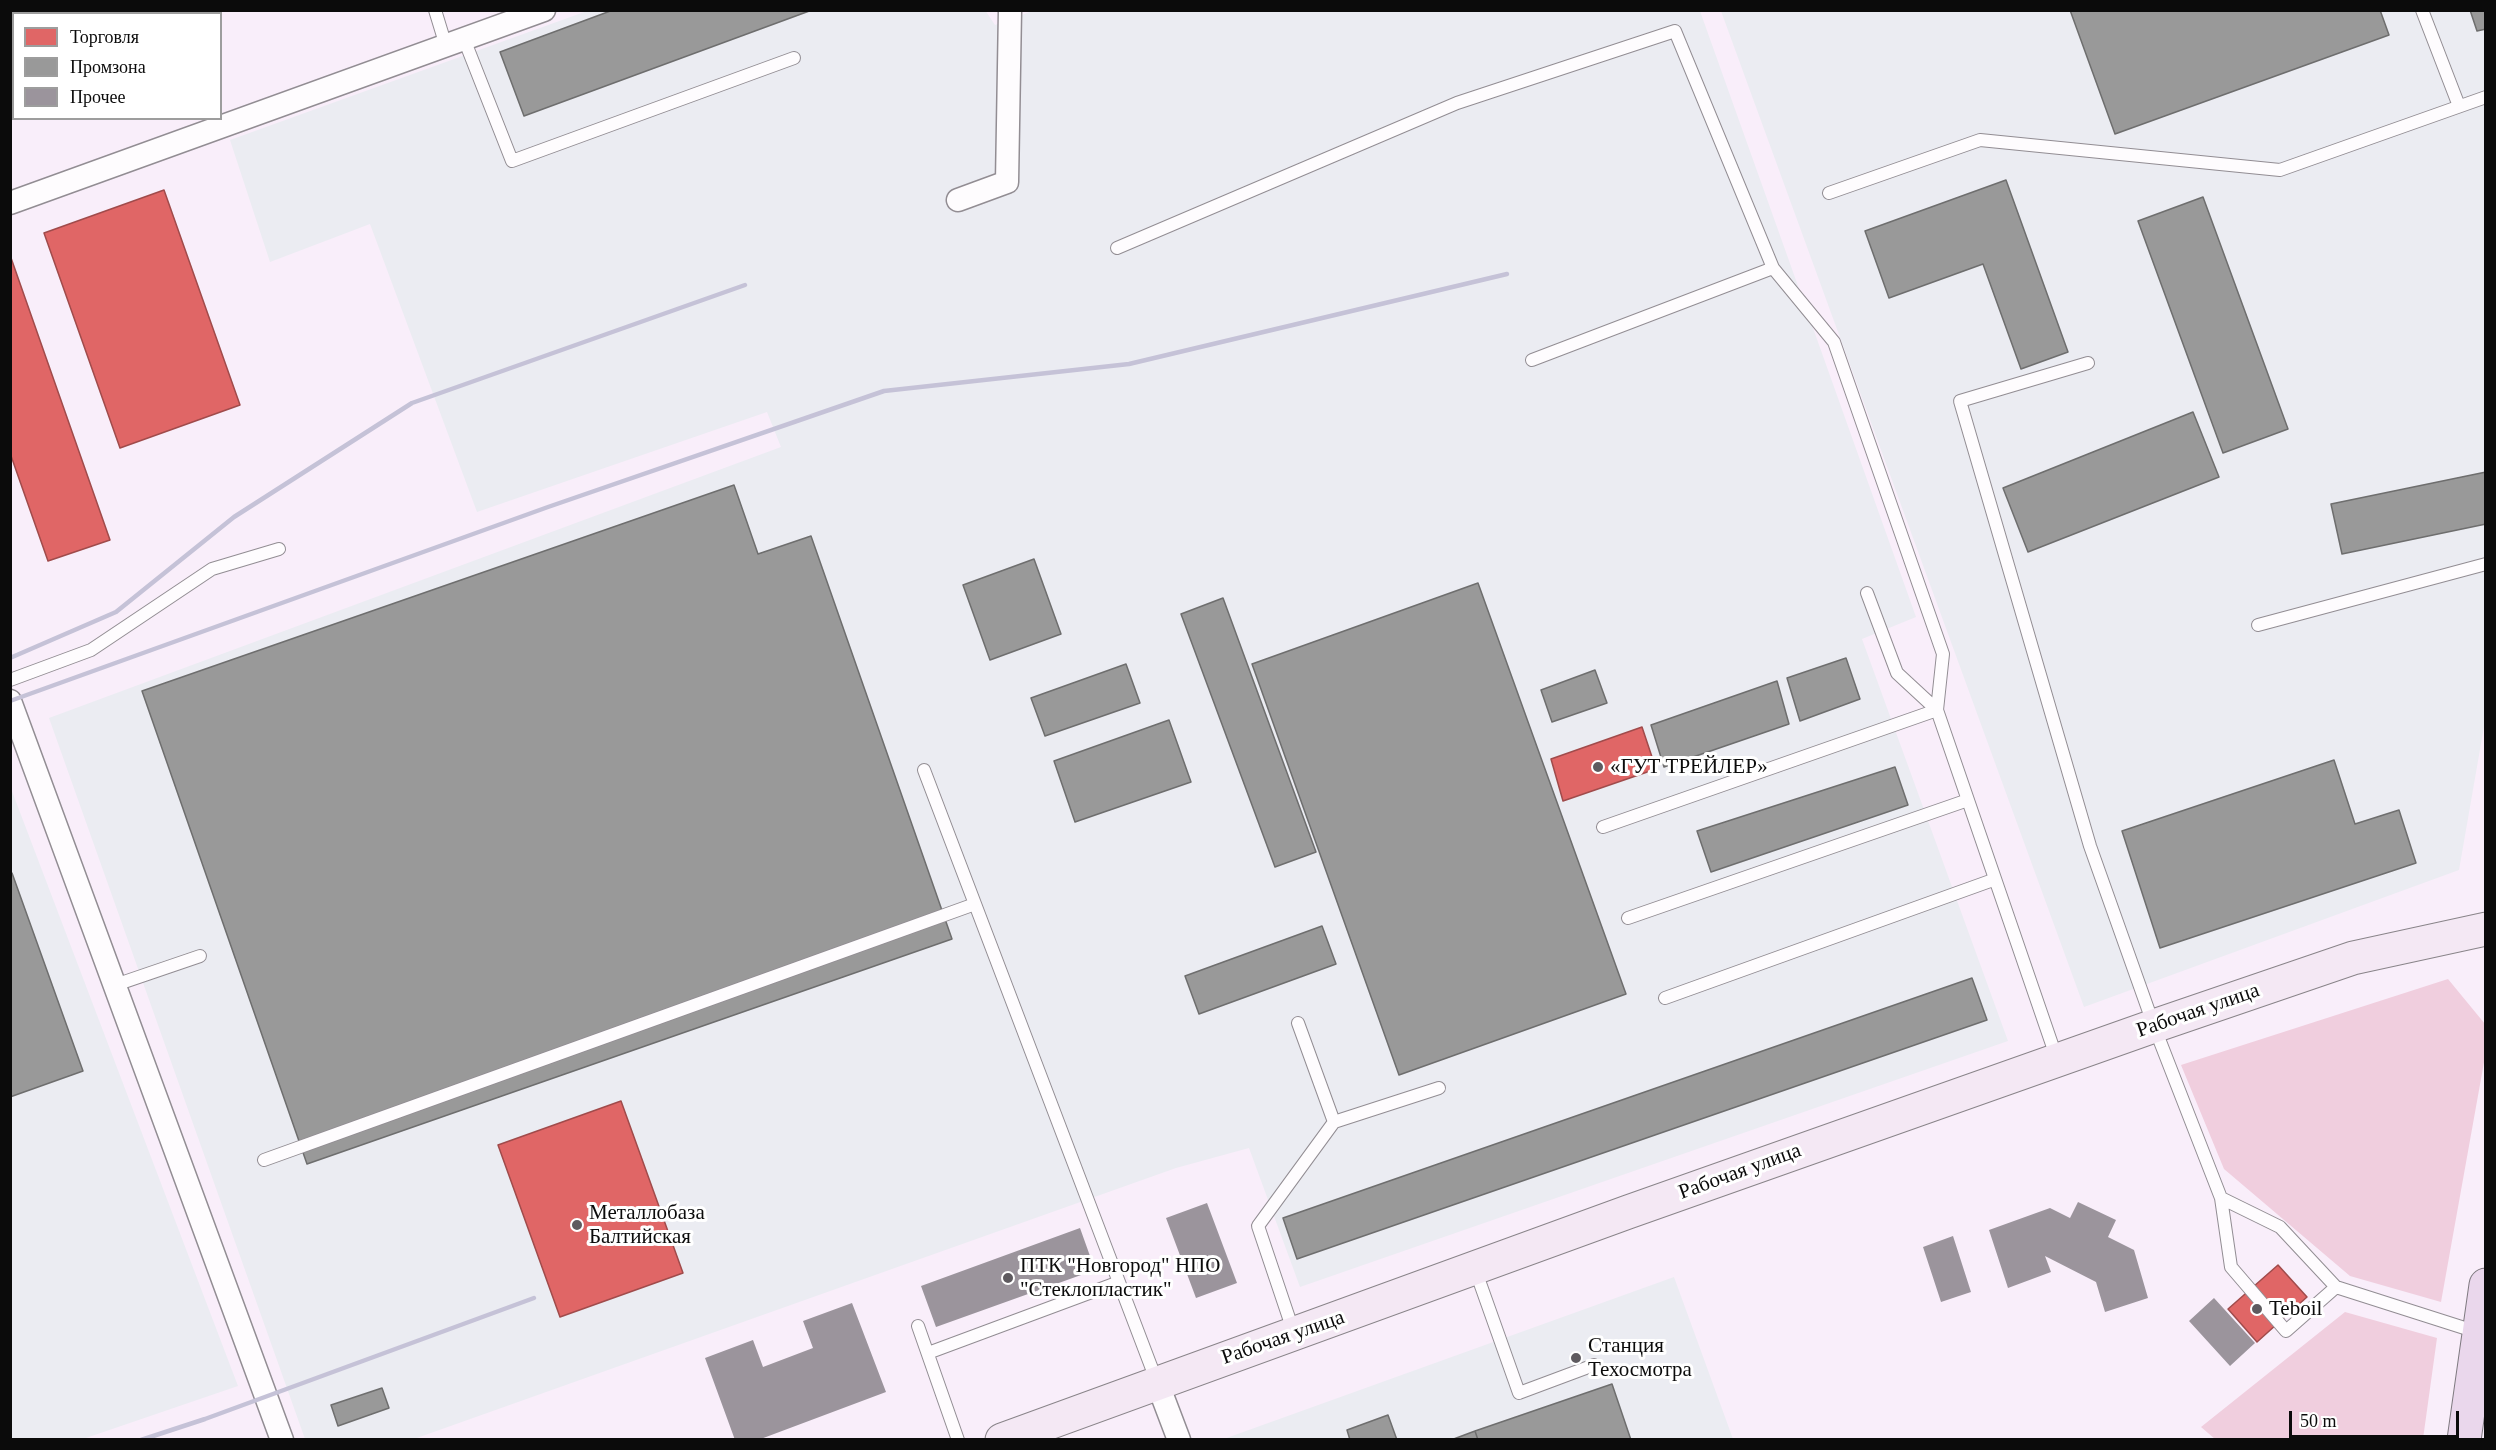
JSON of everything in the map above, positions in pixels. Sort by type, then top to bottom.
[{"type":"main road","name":"Рабочая улица","points":[[1002,1440],[1157,1382],[2154,1026],[2353,958],[2486,928]]},
{"type":"main road","points":[[2464,1440],[2486,1284]]},
{"type":"street","points":[[10,203],[544,10]]},
{"type":"street","points":[[958,200],[1007,182],[1010,10]]},
{"type":"street","points":[[10,701],[282,1440]]},
{"type":"street","points":[[1157,1382],[1179,1440]]},
{"type":"lane","points":[[435,10],[455,43],[512,161],[794,58]]},
{"type":"lane","points":[[2422,10],[2459,106]]},
{"type":"lane","points":[[1117,248],[1457,103],[1675,31],[1773,268],[1834,342],[1943,654],[1937,710],[1993,880],[2057,1060]]},
{"type":"lane","points":[[1829,193],[1980,140],[2280,170],[2486,97]]},
{"type":"lane","points":[[1532,360],[1773,268]]},
{"type":"lane","points":[[2088,363],[1960,401],[2090,846],[2154,1026],[2221,1198],[2231,1267],[2286,1331],[2336,1287]]},
{"type":"lane","points":[[10,680],[91,650],[212,569],[279,549]]},
{"type":"lane","points":[[2258,625],[2486,564]]},
{"type":"lane","points":[[1867,593],[1897,673],[1937,710]]},
{"type":"lane","points":[[1603,827],[1937,710]]},
{"type":"lane","points":[[924,770],[1157,1382]]},
{"type":"lane","points":[[1628,918],[1968,800]]},
{"type":"lane","points":[[1665,998],[1993,880]]},
{"type":"lane","points":[[264,1160],[975,904]]},
{"type":"lane","points":[[115,985],[200,956]]},
{"type":"lane","points":[[1298,1023],[1334,1122]]},
{"type":"lane","points":[[1295,1334],[1258,1226],[1334,1122],[1439,1088]]},
{"type":"lane","points":[[2221,1198],[2280,1227],[2336,1287],[2479,1332]]},
{"type":"lane","points":[[1475,1269],[1519,1393],[1594,1365]]},
{"type":"lane","points":[[927,1353],[1119,1282]]},
{"type":"lane","points":[[918,1326],[958,1440]]},
{"type":"shaded area","points":[[11,10],[53,11],[12,12],[11,115]]},
{"type":"shaded area","points":[[985,10],[995,25],[1035,10],[1700,11],[1916,617],[1862,639],[2008,1041],[1300,1287],[1249,1148],[1176,1168],[414,1439],[305,1439],[49,718],[781,447],[767,412],[477,512],[370,224],[270,262],[230,140],[587,11]]},
{"type":"shaded area","points":[[1721,11],[2485,11],[2486,715],[2459,870],[2084,1007]]},
{"type":"shaded area","points":[[10,786],[238,1386],[83,1439],[11,1439]]},
{"type":"shaded area","points":[[2448,979],[2485,1024],[2486,1051],[2441,1302],[2350,1276],[2224,1169],[2181,1065]]},
{"type":"shaded area","name":"Станция Техосмотра","points":[[1674,1277],[1733,1439],[1221,1440]]},
{"type":"shaded area","points":[[2345,1312],[2437,1338],[2423,1439],[2215,1439],[2201,1427]]},
{"type":"building: Торговля","points":[[164,190],[240,405],[120,448],[44,233]]},
{"type":"building: Торговля","points":[[10,255],[110,540],[48,561],[10,453]]},
{"type":"building: Торговля","points":[[1642,727],[1656,769],[1563,801],[1551,759]]},
{"type":"building: Торговля","points":[[621,1101],[683,1273],[560,1317],[498,1145]]},
{"type":"building: Торговля","points":[[2278,1265],[2307,1297],[2257,1342],[2228,1309]]},
{"type":"building: Промзона","points":[[613,10],[812,10],[524,116],[500,52]]},
{"type":"building: Промзона","points":[[2070,10],[2380,10],[2389,35],[2115,134]]},
{"type":"building: Промзона","points":[[2470,10],[2486,10],[2486,29],[2477,31]]},
{"type":"building: Промзона","points":[[2006,180],[2068,352],[2021,369],[1983,264],[1889,298],[1865,231]]},
{"type":"building: Промзона","points":[[2203,197],[2288,429],[2223,453],[2138,221]]},
{"type":"building: Промзона","points":[[2193,412],[2219,477],[2028,552],[2003,488]]},
{"type":"building: Промзона","points":[[2486,472],[2486,524],[2342,554],[2331,504]]},
{"type":"building: Промзона","points":[[734,485],[758,554],[811,536],[952,939],[307,1164],[142,691]]},
{"type":"building: Промзона","points":[[1034,559],[1061,634],[990,660],[963,585]]},
{"type":"building: Промзона","points":[[1478,583],[1626,994],[1399,1075],[1252,664]]},
{"type":"building: Промзона","points":[[1223,598],[1316,852],[1275,867],[1181,614]]},
{"type":"building: Промзона","points":[[1846,658],[1860,699],[1800,721],[1787,678]]},
{"type":"building: Промзона","points":[[1126,664],[1140,703],[1045,736],[1031,698]]},
{"type":"building: Промзона","points":[[1595,670],[1607,703],[1552,722],[1541,690]]},
{"type":"building: Промзона","points":[[1777,681],[1789,724],[1664,767],[1651,725]]},
{"type":"building: Промзона","points":[[1169,720],[1191,782],[1075,822],[1054,761]]},
{"type":"building: Промзона","points":[[2334,760],[2355,824],[2399,810],[2416,863],[2160,948],[2122,831]]},
{"type":"building: Промзона","points":[[1895,767],[1908,805],[1711,872],[1697,831]]},
{"type":"building: Промзона","points":[[12,873],[83,1071],[10,1097],[10,874]]},
{"type":"building: Промзона","points":[[1322,926],[1336,964],[1199,1014],[1185,976]]},
{"type":"building: Промзона","points":[[1972,978],[1987,1020],[1297,1259],[1283,1218]]},
{"type":"building: Промзона","points":[[1612,1384],[1631,1440],[1478,1440],[1475,1431]]},
{"type":"building: Промзона","points":[[382,1388],[389,1408],[338,1426],[331,1405]]},
{"type":"building: Промзона","points":[[1388,1415],[1397,1440],[1350,1440],[1347,1430]]},
{"type":"building: Промзона","points":[[1475,1431],[1478,1440],[1451,1440]]},
{"type":"building: Прочее","points":[[88,10],[188,10],[184,12],[88,12]]},
{"type":"building: Прочее","points":[[2078,1202],[2116,1220],[2108,1237],[2134,1250],[2148,1298],[2105,1312],[2096,1282],[2045,1256],[2051,1272],[2008,1288],[1989,1230],[2050,1208],[2070,1218]]},
{"type":"building: Прочее","points":[[1207,1203],[1237,1283],[1196,1298],[1166,1218]]},
{"type":"building: Прочее","name":"ПТК \"Новгород\" НПО \"Стеклопластик\"","points":[[1080,1228],[1095,1270],[936,1327],[921,1286]]},
{"type":"building: Прочее","points":[[1953,1236],[1971,1292],[1941,1302],[1923,1247]]},
{"type":"building: Прочее","points":[[2214,1298],[2255,1343],[2230,1366],[2189,1321]]},
{"type":"building: Прочее","points":[[852,1303],[886,1392],[758,1440],[735,1440],[705,1358],[753,1340],[763,1367],[813,1348],[803,1321]]},
{"type":"railway","points":[[10,701],[548,507],[884,391],[1129,364],[1507,274]]},
{"type":"railway","points":[[10,658],[116,612],[234,517],[412,403],[745,285]]},
{"type":"railway","points":[[141,1440],[205,1419],[534,1298]]},
{"type":"place","name":"«ГУТ ТРЕЙЛЕР»","points":[[1598,767]]},
{"type":"place","name":"Металлобаза Балтийская","points":[[577,1225]]},
{"type":"place","name":"ПТК \"Новгород\" НПО \"Стеклопластик\"","points":[[1008,1278]]},
{"type":"place","name":"Teboil","points":[[2257,1309]]},
{"type":"place","name":"Станция Техосмотра","points":[[1576,1358]]}]
